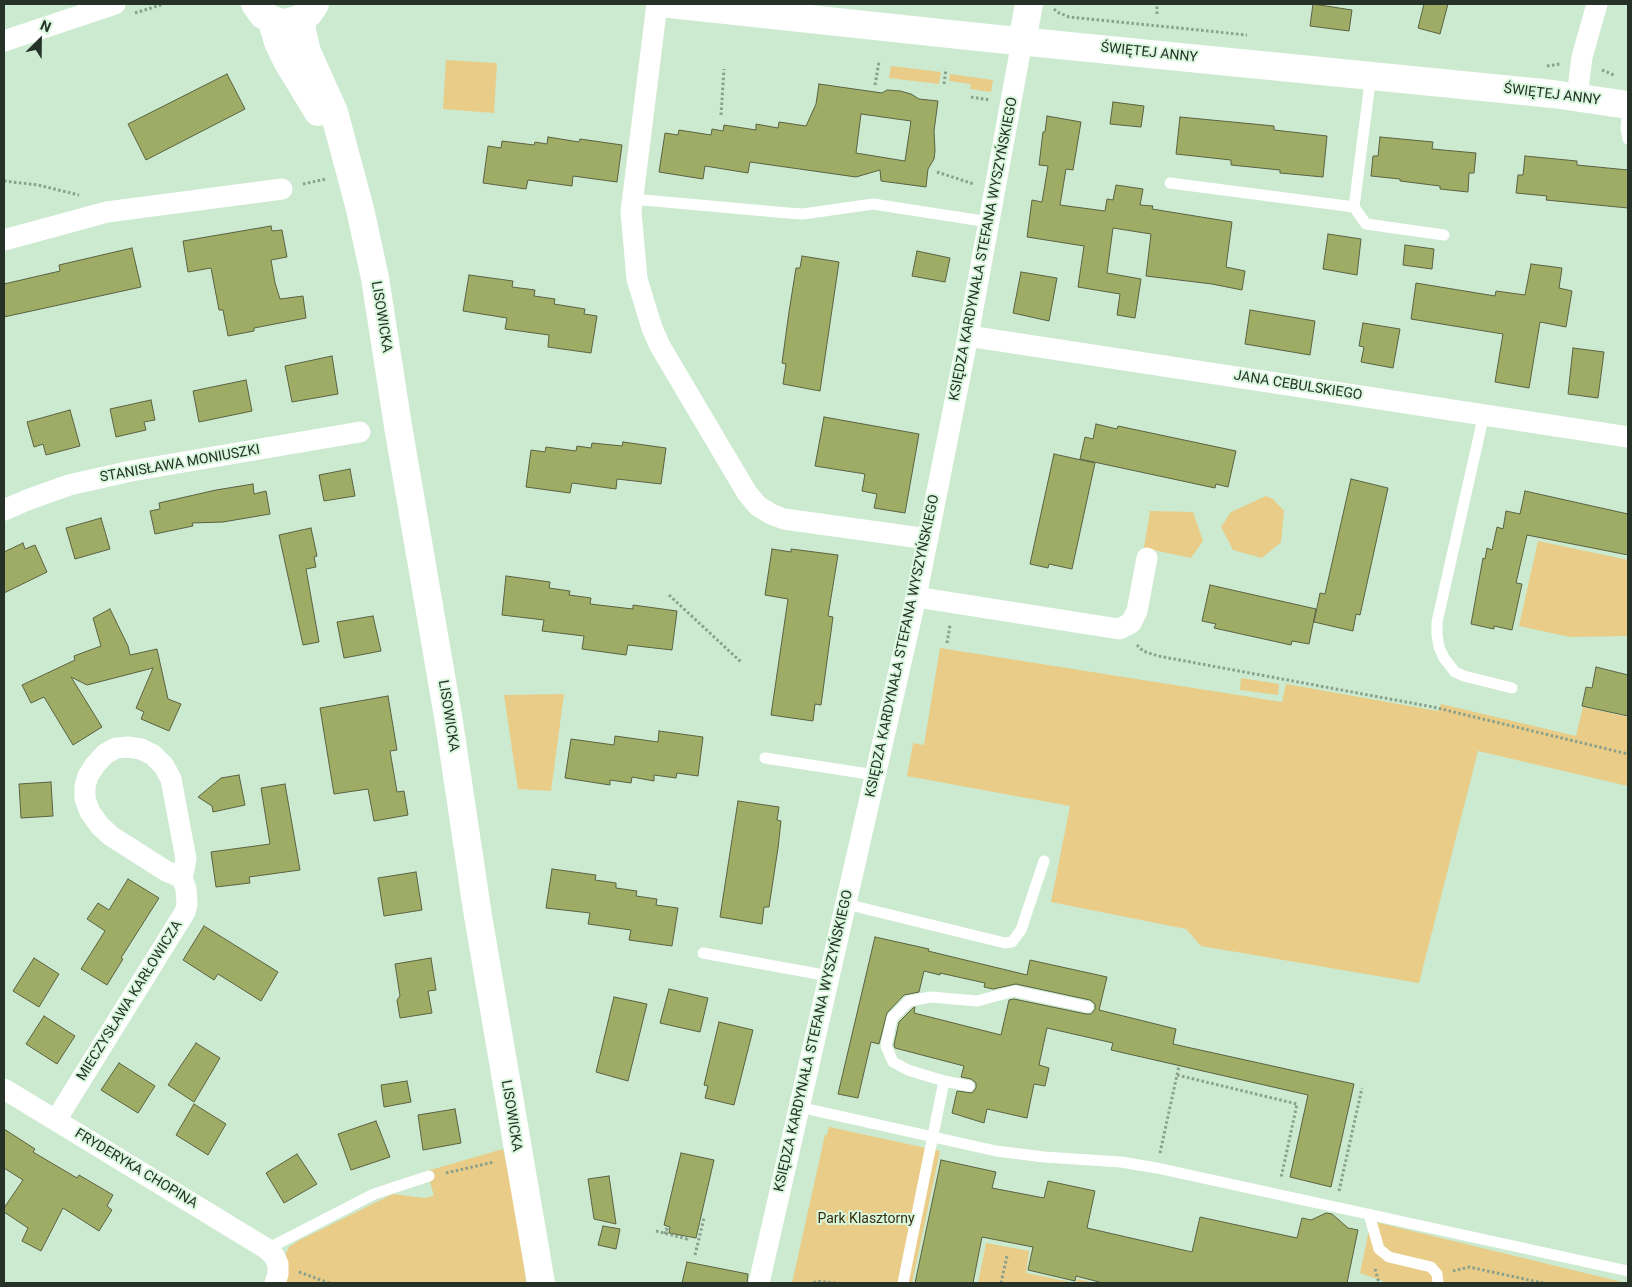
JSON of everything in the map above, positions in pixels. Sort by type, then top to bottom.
[{"type":"main road","name":"ŚWIĘTEJ ANNY","points":[[670,4],[1371,75],[1577,97],[1628,106]]},
{"type":"main road","name":"KSIĘDZA KARDYNAŁA STEFANA WYSZYŃSKIEGO","points":[[1022,41],[1029,4]]},
{"type":"main road","points":[[263,12],[279,22],[286,22],[308,11]]},
{"type":"main road","name":"LISOWICKA","points":[[308,11],[302,31],[307,52],[334,112],[360,209],[375,278],[398,426],[449,722],[478,916],[518,1156],[542,1282]]},
{"type":"main road","name":"LISOWICKA","points":[[263,12],[287,62],[345,156]]},
{"type":"street","points":[[4,41],[115,4]]},
{"type":"street","points":[[657,4],[632,199],[632,221],[637,279],[652,328],[660,346],[746,493],[758,506],[784,519],[928,539]]},
{"type":"street","points":[[1577,97],[1582,57],[1597,4]]},
{"type":"street","name":"KSIĘDZA KARDYNAŁA STEFANA WYSZYŃSKIEGO","points":[[759,1283],[916,597],[968,336],[1022,41]]},
{"type":"street","points":[[4,240],[107,212],[282,188]]},
{"type":"street","name":"JANA CEBULSKIEGO","points":[[968,336],[1628,437]]},
{"type":"street","name":"STANISŁAWA MONIUSZKI","points":[[4,510],[69,485],[131,471],[360,432]]},
{"type":"street","points":[[916,597],[1118,629],[1131,623],[1137,611],[1147,558]]},
{"type":"street","name":"MIECZYSŁAWA KARŁOWICZA","points":[[56,1120],[185,912],[188,896],[182,878],[186,859],[171,779],[164,766],[153,755],[141,749],[128,746],[116,748],[105,754],[88,776],[85,786],[85,799],[90,812],[100,826],[111,836],[166,871],[182,878]]},
{"type":"street","name":"FRYDERYKA CHOPINA","points":[[4,1089],[56,1120],[273,1266]]},
{"type":"lane","points":[[1371,75],[1354,207],[1366,224],[1444,235]]},
{"type":"lane","points":[[1628,106],[1626,122],[1628,139]]},
{"type":"lane","points":[[1170,183],[1354,207]]},
{"type":"lane","points":[[632,199],[803,214],[872,204],[989,222]]},
{"type":"lane","points":[[1484,414],[1437,622],[1437,635],[1439,648],[1455,672],[1512,688]]},
{"type":"lane","points":[[765,758],[875,775]]},
{"type":"lane","points":[[846,904],[1005,943],[1012,942],[1021,930],[1044,860]]},
{"type":"lane","points":[[703,953],[830,976]]},
{"type":"lane","points":[[969,1086],[944,1081],[908,1070],[893,1062],[886,1046],[892,1018],[908,1001],[931,997],[977,1001],[1014,991],[1088,1007]]},
{"type":"lane","points":[[903,1283],[944,1081]]},
{"type":"lane","points":[[799,1107],[1021,1155],[1121,1162],[1157,1168],[1628,1271]]},
{"type":"lane","points":[[273,1266],[374,1194],[429,1176]]},
{"type":"lane","points":[[1369,1214],[1379,1250],[1389,1257],[1431,1267],[1437,1279]]},
{"type":"path","points":[[1157,4],[1157,14]]},
{"type":"path","points":[[875,85],[878,62]]},
{"type":"path","points":[[1599,68],[1617,77]]},
{"type":"path","points":[[721,115],[724,69]]},
{"type":"path","points":[[944,84],[946,70]]},
{"type":"path","points":[[971,97],[992,100]]},
{"type":"path","points":[[937,172],[979,185]]},
{"type":"path","points":[[4,181],[38,185],[77,194],[120,210]]},
{"type":"path","points":[[669,595],[741,662]]},
{"type":"path","points":[[1118,629],[1143,651],[1158,656],[1433,707],[1628,754]]},
{"type":"path","points":[[1157,1168],[1179,1066]]},
{"type":"path","points":[[1177,1075],[1297,1104],[1278,1194]]},
{"type":"path","points":[[1335,1206],[1362,1088]]},
{"type":"path","points":[[429,1176],[518,1156]]},
{"type":"path","points":[[695,1254],[704,1218]]},
{"type":"path","points":[[665,1234],[666,1230],[670,1231]]},
{"type":"path","points":[[656,1231],[687,1239],[688,1236]]},
{"type":"path","points":[[1001,1283],[1007,1256]]},
{"type":"path","points":[[273,1266],[329,1283]]},
{"type":"path","points":[[1437,1279],[1469,1267],[1543,1283]]},
{"type":"path","points":[[814,1283],[816,1281],[835,1283]]},
{"type":"green space","points":[[446,60],[497,63],[494,113],[443,109]]},
{"type":"green space","points":[[891,66],[941,72],[939,84],[889,78]]},
{"type":"green space","points":[[950,74],[993,80],[991,92],[970,89],[971,84],[949,81]]},
{"type":"green space","points":[[1266,496],[1273,499],[1284,511],[1281,542],[1262,558],[1233,550],[1221,527],[1231,512]]},
{"type":"green space","points":[[1150,511],[1193,512],[1203,541],[1191,558],[1144,548]]},
{"type":"green space","points":[[1538,541],[1628,560],[1628,636],[1570,637],[1519,626]]},
{"type":"green space","points":[[940,648],[1282,702],[1286,684],[1438,711],[1441,704],[1576,736],[1583,707],[1628,717],[1628,786],[1478,751],[1419,983],[1201,946],[1186,929],[1051,902],[1070,806],[907,776],[913,743],[924,745]]},
{"type":"green space","points":[[1241,678],[1279,684],[1278,695],[1240,690]]},
{"type":"green space","points":[[564,694],[551,791],[518,789],[504,695]]},
{"type":"green space","name":"Park Klasztorny","points":[[829,1127],[940,1151],[912,1283],[792,1283],[825,1135],[827,1135]]},
{"type":"green space","points":[[503,1149],[521,1232],[526,1283],[285,1283],[286,1253],[289,1247],[298,1241],[393,1194],[424,1198],[434,1196],[427,1171]]},
{"type":"green space","points":[[1371,1221],[1626,1283],[1383,1283],[1383,1281],[1360,1273]]},
{"type":"green space","points":[[986,1243],[1029,1251],[1026,1273],[1075,1283],[978,1283]]},
{"type":"green space","points":[[1078,1279],[1095,1283],[1075,1283]]},
{"type":"building","points":[[1313,4],[1352,10],[1349,31],[1310,26]]},
{"type":"building","points":[[1424,4],[1448,4],[1440,34],[1418,28]]},
{"type":"building","points":[[227,74],[245,109],[146,160],[128,124]]},
{"type":"building","points":[[819,84],[882,93],[887,90],[900,91],[911,94],[919,99],[938,101],[934,131],[934,159],[928,169],[926,187],[881,181],[880,170],[856,177],[750,162],[748,173],[705,166],[703,179],[659,172],[665,133],[678,135],[679,130],[711,135],[712,129],[723,131],[724,125],[756,130],[756,124],[778,128],[779,122],[806,126],[816,104]],"holes":[[[861,114],[911,121],[905,161],[856,153]]]},
{"type":"building","points":[[1113,102],[1144,106],[1141,127],[1110,124]]},
{"type":"building","points":[[1047,116],[1081,122],[1073,170],[1066,169],[1060,205],[1105,211],[1107,199],[1113,200],[1116,185],[1143,189],[1140,205],[1153,206],[1152,209],[1232,222],[1226,267],[1245,271],[1242,290],[1212,284],[1146,276],[1151,234],[1113,228],[1107,273],[1141,279],[1135,318],[1117,315],[1120,294],[1078,287],[1084,246],[1027,237],[1032,200],[1042,202],[1048,166],[1039,165]]},
{"type":"building","points":[[1180,117],[1274,126],[1274,130],[1327,136],[1323,177],[1280,173],[1280,170],[1231,165],[1231,160],[1176,154]]},
{"type":"building","points":[[548,137],[579,142],[580,139],[622,145],[617,182],[573,176],[572,186],[528,180],[526,189],[483,183],[488,146],[501,148],[502,141],[534,145],[535,142],[547,144]]},
{"type":"building","points":[[1380,137],[1433,142],[1432,149],[1476,153],[1474,173],[1469,173],[1468,192],[1440,189],[1440,186],[1400,181],[1400,179],[1371,176],[1373,156],[1378,156]]},
{"type":"building","points":[[1525,156],[1577,161],[1577,165],[1628,170],[1628,208],[1546,200],[1547,196],[1516,193],[1518,175],[1523,175]]},
{"type":"building","points":[[271,226],[272,231],[282,230],[287,257],[271,260],[280,299],[303,296],[306,318],[254,328],[254,331],[228,336],[223,310],[219,310],[211,268],[188,272],[183,241]]},
{"type":"building","points":[[1328,234],[1361,239],[1357,275],[1323,269]]},
{"type":"building","points":[[1405,245],[1434,249],[1432,269],[1403,265]]},
{"type":"building","points":[[132,248],[141,287],[4,317],[4,284],[60,271],[59,265]]},
{"type":"building","points":[[917,251],[950,258],[945,282],[912,276]]},
{"type":"building","points":[[802,256],[839,262],[820,391],[783,384],[786,364],[782,363],[789,312],[796,268],[800,268]]},
{"type":"building","points":[[1531,264],[1562,268],[1559,288],[1572,291],[1566,327],[1540,322],[1529,388],[1495,382],[1503,334],[1411,319],[1416,283],[1495,296],[1496,291],[1525,295]]},
{"type":"building","points":[[1021,272],[1057,278],[1049,321],[1013,313]]},
{"type":"building","points":[[469,275],[513,281],[512,287],[535,290],[534,296],[555,299],[554,304],[585,309],[584,314],[597,316],[591,353],[548,347],[549,335],[505,329],[507,318],[463,311]]},
{"type":"building","points":[[1250,310],[1315,321],[1310,355],[1245,344]]},
{"type":"building","points":[[1363,323],[1400,329],[1393,368],[1361,362],[1364,347],[1359,346]]},
{"type":"building","points":[[1573,348],[1604,352],[1598,398],[1568,394]]},
{"type":"building","points":[[332,356],[338,394],[292,402],[285,366]]},
{"type":"building","points":[[246,380],[252,411],[199,422],[193,391]]},
{"type":"building","points":[[151,400],[155,420],[144,422],[146,430],[116,437],[110,409]]},
{"type":"building","points":[[70,410],[80,446],[46,455],[43,444],[34,447],[27,422]]},
{"type":"building","points":[[824,417],[919,434],[905,513],[874,508],[877,494],[862,491],[865,474],[815,466]]},
{"type":"building","points":[[1096,424],[1117,429],[1118,426],[1236,451],[1228,487],[1216,484],[1215,488],[1080,459],[1085,437],[1093,439]]},
{"type":"building","points":[[623,442],[666,448],[661,484],[617,479],[616,489],[572,483],[570,493],[526,487],[531,450],[545,452],[546,447],[576,451],[577,446],[591,448],[592,443],[622,446]]},
{"type":"building","points":[[1054,454],[1095,463],[1072,569],[1049,564],[1048,568],[1030,564]]},
{"type":"building","points":[[350,469],[355,496],[324,501],[319,475]]},
{"type":"building","points":[[1351,479],[1388,488],[1360,615],[1356,614],[1353,631],[1314,622],[1320,593],[1325,594]]},
{"type":"building","points":[[253,484],[254,494],[266,491],[270,514],[223,522],[192,523],[193,526],[155,534],[150,511],[160,509],[159,503]]},
{"type":"building","points":[[1525,491],[1628,514],[1628,555],[1527,535],[1516,583],[1522,584],[1512,630],[1494,626],[1494,629],[1471,624],[1483,558],[1485,559],[1487,548],[1492,550],[1497,527],[1503,529],[1506,511],[1520,514]]},
{"type":"building","points":[[101,518],[110,549],[75,559],[66,528]]},
{"type":"building","points":[[311,528],[317,556],[314,557],[316,567],[306,569],[319,642],[303,645],[279,535]]},
{"type":"building","points":[[23,543],[25,549],[35,545],[47,572],[4,593],[4,552]]},
{"type":"building","points":[[772,549],[791,552],[791,549],[838,555],[828,616],[833,617],[821,705],[815,704],[813,721],[771,715],[788,599],[765,595]]},
{"type":"building","points":[[506,576],[550,582],[549,588],[570,591],[569,595],[591,598],[590,604],[633,609],[633,605],[677,611],[672,650],[628,645],[626,655],[582,649],[584,636],[542,631],[544,620],[502,615]]},
{"type":"building","points":[[1210,585],[1316,609],[1309,644],[1292,641],[1291,645],[1214,628],[1216,624],[1202,621]]},
{"type":"building","points":[[110,609],[128,646],[130,655],[157,649],[168,699],[181,704],[169,731],[141,719],[144,712],[136,708],[153,668],[87,685],[71,677],[102,727],[73,745],[44,697],[31,703],[22,685],[75,660],[74,656],[101,646],[93,618]]},
{"type":"building","points":[[373,616],[381,651],[344,658],[337,622]]},
{"type":"building","points":[[1596,667],[1628,675],[1628,716],[1582,706],[1586,687],[1592,688]]},
{"type":"building","points":[[388,696],[397,750],[390,751],[397,792],[404,791],[408,815],[374,821],[368,789],[334,794],[320,708]]},
{"type":"building","points":[[659,731],[703,737],[698,776],[677,773],[676,778],[654,775],[654,781],[632,777],[631,783],[610,780],[610,785],[565,778],[571,739],[614,745],[615,736],[658,742]]},
{"type":"building","points":[[239,775],[245,805],[213,812],[212,806],[198,797],[221,778]]},
{"type":"building","points":[[51,782],[53,816],[21,818],[19,784]]},
{"type":"building","points":[[285,784],[300,870],[249,877],[250,883],[216,887],[211,852],[270,844],[261,788]]},
{"type":"building","points":[[738,801],[779,807],[777,820],[781,821],[778,848],[769,907],[764,907],[762,924],[720,917]]},
{"type":"building","points":[[552,869],[596,875],[595,880],[616,883],[616,888],[637,891],[636,896],[657,899],[656,905],[678,908],[672,946],[629,940],[631,930],[588,924],[590,913],[546,908]]},
{"type":"building","points":[[416,872],[422,910],[384,916],[378,878]]},
{"type":"building","points":[[128,879],[159,898],[121,958],[123,959],[107,985],[81,969],[105,931],[87,919],[98,903],[109,910]]},
{"type":"building","points":[[204,926],[278,972],[261,1001],[218,974],[214,980],[183,960]]},
{"type":"building","points":[[875,937],[1027,975],[1030,960],[1107,977],[1099,1010],[1176,1029],[1173,1044],[1354,1084],[1331,1187],[1290,1177],[1308,1095],[1111,1050],[1113,1043],[1047,1028],[1039,1065],[1049,1068],[1045,1086],[1034,1084],[1027,1118],[987,1109],[984,1123],[952,1113],[957,1091],[972,1093],[976,1088],[976,1083],[971,1079],[961,1077],[964,1066],[895,1048],[899,1022],[915,1007],[914,1013],[1001,1035],[1009,1000],[1014,999],[1086,1014],[1091,1014],[1095,1009],[1095,1004],[1090,1000],[1016,984],[993,989],[984,987],[985,983],[924,971],[919,992],[904,995],[887,1013],[879,1044],[871,1042],[858,1098],[838,1094]]},
{"type":"building","points":[[34,958],[59,974],[39,1007],[13,991]]},
{"type":"building","points":[[431,958],[436,990],[428,991],[432,1013],[400,1018],[397,1000],[400,996],[395,964]]},
{"type":"building","points":[[669,989],[708,998],[700,1032],[660,1023]]},
{"type":"building","points":[[614,997],[647,1004],[628,1081],[596,1072]]},
{"type":"building","points":[[44,1016],[75,1036],[57,1064],[26,1044]]},
{"type":"building","points":[[719,1022],[753,1030],[734,1105],[705,1098],[708,1086],[704,1085]]},
{"type":"building","points":[[196,1043],[220,1058],[194,1102],[168,1085]]},
{"type":"building","points":[[119,1063],[155,1086],[138,1113],[101,1090]]},
{"type":"building","points":[[407,1081],[411,1102],[384,1107],[381,1085]]},
{"type":"building","points":[[194,1104],[226,1124],[208,1155],[176,1135]]},
{"type":"building","points":[[455,1109],[461,1143],[423,1150],[418,1115]]},
{"type":"building","points":[[376,1121],[390,1157],[351,1170],[338,1134]]},
{"type":"building","points":[[4,1129],[35,1149],[33,1152],[77,1178],[79,1175],[113,1195],[107,1206],[112,1210],[99,1231],[63,1208],[41,1251],[22,1241],[28,1228],[4,1212],[4,1208],[23,1180],[4,1168]]},
{"type":"building","points":[[681,1153],[714,1160],[696,1238],[669,1233],[670,1227],[664,1225]]},
{"type":"building","points":[[297,1154],[317,1184],[284,1203],[266,1173]]},
{"type":"building","points":[[941,1160],[996,1172],[992,1188],[1044,1198],[1048,1181],[1095,1191],[1087,1228],[1192,1252],[1200,1217],[1297,1238],[1302,1218],[1311,1220],[1326,1213],[1332,1214],[1348,1228],[1358,1230],[1347,1283],[1103,1283],[1076,1276],[1075,1281],[1028,1270],[1033,1247],[982,1237],[973,1283],[915,1283]]},
{"type":"building","points":[[609,1176],[616,1224],[594,1219],[588,1179]]},
{"type":"building","points":[[603,1226],[620,1229],[616,1249],[598,1245]]},
{"type":"building","points":[[687,1262],[748,1274],[747,1283],[682,1283]]}]
